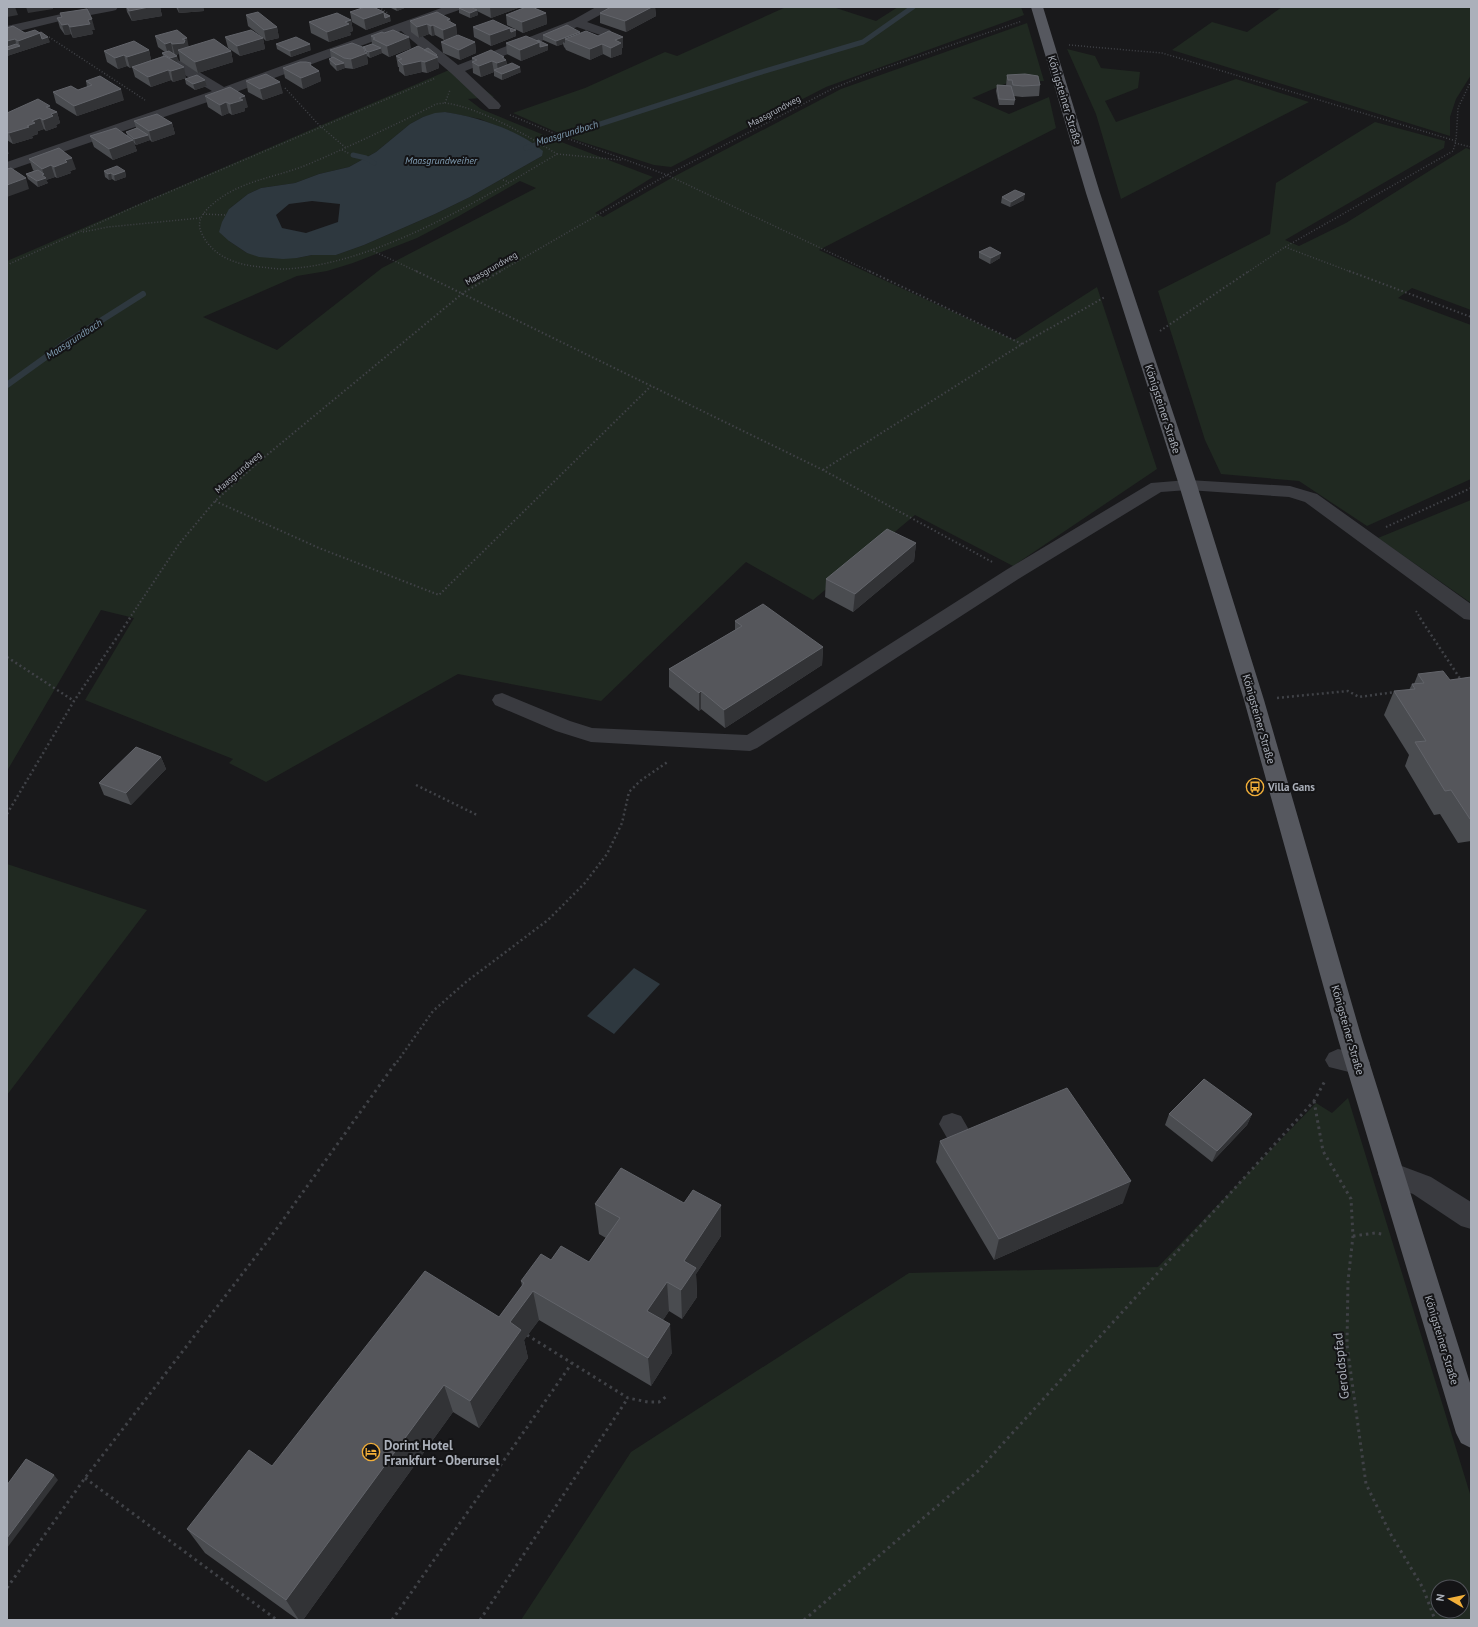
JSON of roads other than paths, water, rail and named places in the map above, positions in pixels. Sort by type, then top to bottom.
[{"type":"main road","name":"Königsteiner Straße","points":[[1038,11],[1142,345],[1188,485],[1254,700],[1348,1062],[1391,1174],[1471,1433]]},
{"type":"street","points":[[7,30],[62,11],[112,7]]},
{"type":"street","points":[[7,167],[223,92],[455,7]]},
{"type":"street","points":[[456,70],[577,23],[605,7]]},
{"type":"street","points":[[577,23],[606,33]]},
{"type":"street","points":[[403,27],[456,70],[494,106]]},
{"type":"street","points":[[176,64],[223,92]]},
{"type":"street","points":[[502,700],[563,726],[591,735],[750,743],[1013,574],[1157,488],[1188,485],[1290,492],[1311,498],[1366,536],[1471,614]]},
{"type":"street","points":[[952,1124],[967,1149]]},
{"type":"street","points":[[1391,1174],[1422,1185],[1471,1217]]},
{"type":"water","name":"Maasgrundweiher","points":[[445,112],[470,117],[510,131],[523,137],[543,151],[542,156],[470,197],[435,214],[364,245],[336,255],[312,255],[283,259],[259,257],[247,253],[219,232],[222,222],[229,209],[248,194],[261,188],[295,183],[319,174],[349,167],[376,152],[410,124],[435,113]],"holes":[[[312,201],[340,204],[338,222],[306,233],[282,228],[276,215],[289,204]]]},
{"type":"water","points":[[634,968],[660,984],[614,1034],[587,1016]]},
{"type":"waterway","name":"Maasgrundbach","points":[[526,148],[755,74],[863,42],[913,7]]},
{"type":"waterway","points":[[353,155],[366,158],[374,163]]},
{"type":"waterway","name":"Maasgrundbach","points":[[7,385],[64,344],[143,294]]},
{"type":"place","name":"Villa Gans","points":[[1255,787]]},
{"type":"place","name":"Dorint Hotel Frankfurt - Oberursel","points":[[371,1452]]}]
